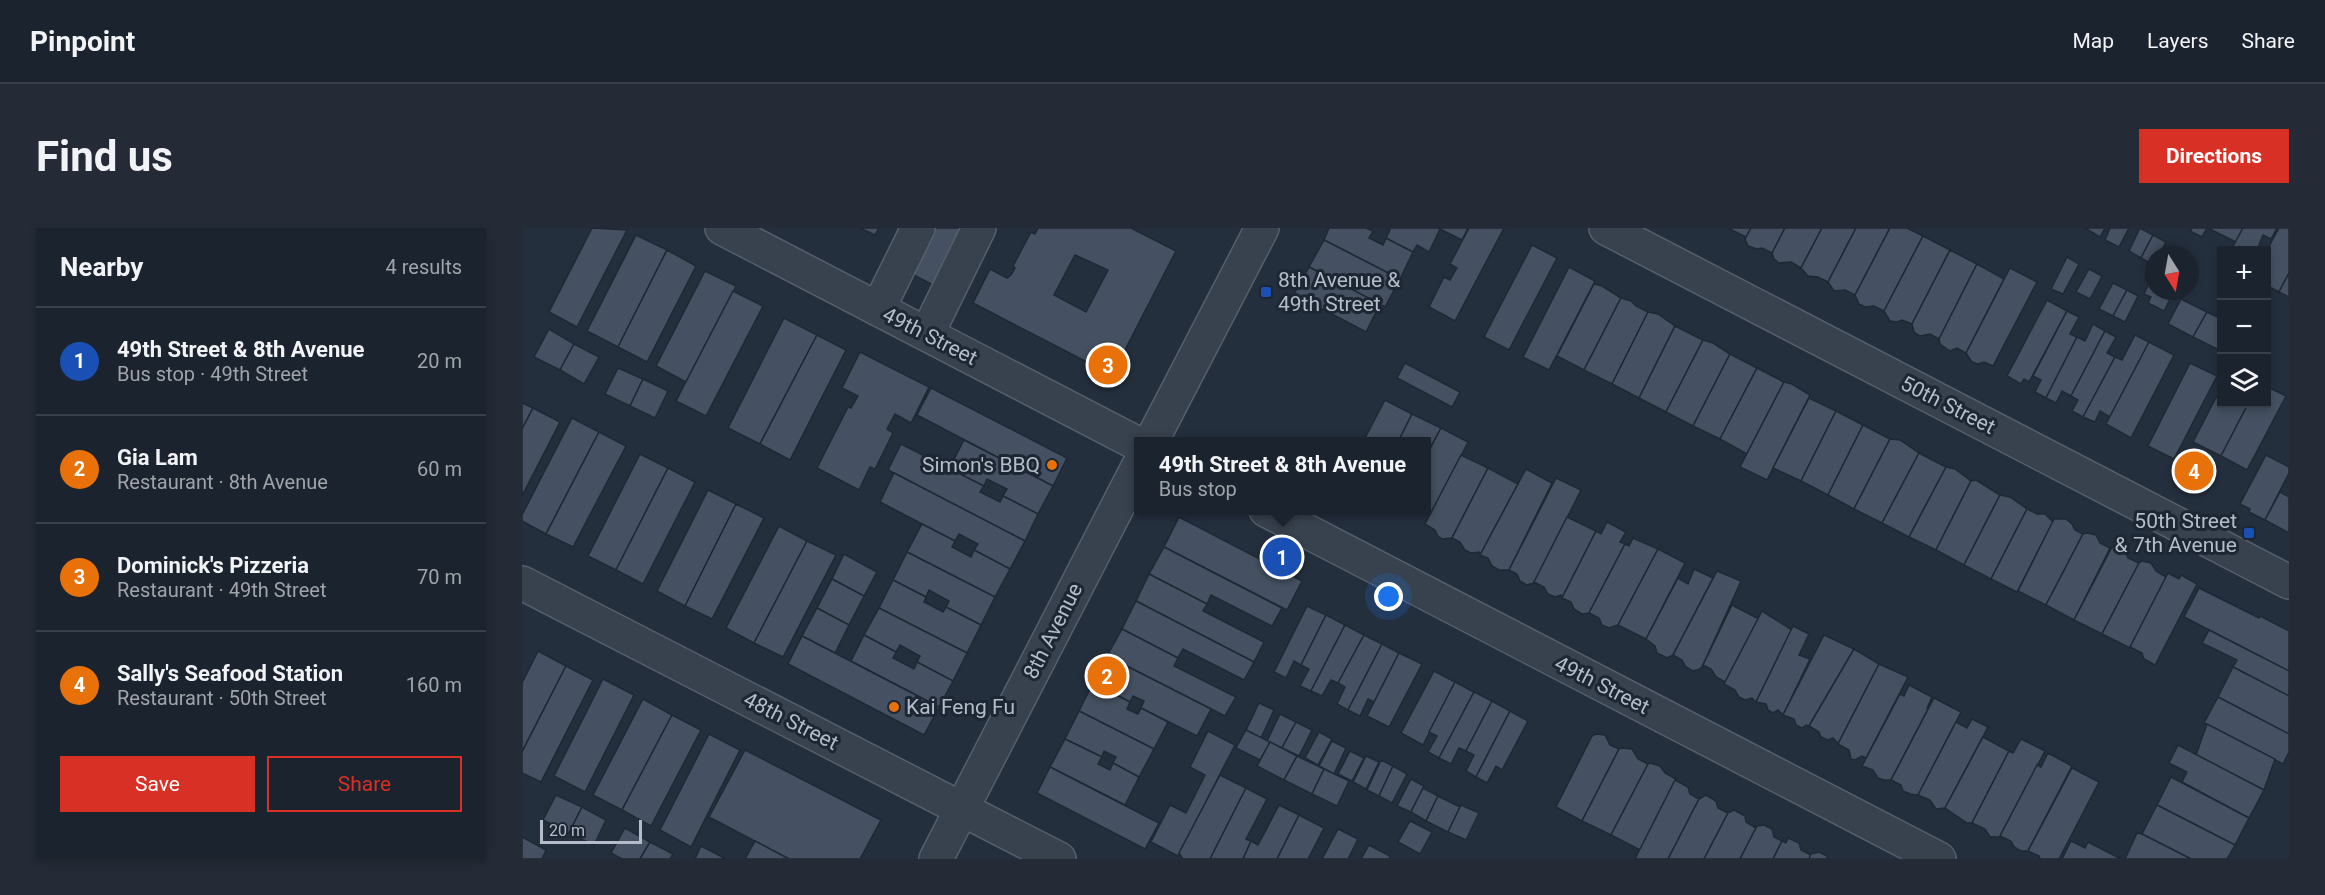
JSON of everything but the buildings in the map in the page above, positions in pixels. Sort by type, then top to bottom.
[{"type":"street","name":"49th Street","points":[[722,228],[1134,442]]},
{"type":"street","points":[[878,309],[918,228]]},
{"type":"street","points":[[927,334],[980,228]]},
{"type":"street","points":[[1153,437],[1262,228]]},
{"type":"street","name":"50th Street","points":[[1606,228],[2289,582]]},
{"type":"street","name":"8th Avenue","points":[[936,859],[1134,475]]},
{"type":"street","name":"49th Street","points":[[1276,515],[1939,859]]},
{"type":"street","name":"48th Street","points":[[522,583],[1059,859]]},
{"type":"place","name":"8th Avenue & 49th Street","points":[[1266,292]]},
{"type":"place","name":"Dominick's Pizzeria","points":[[1108,365]]},
{"type":"place","name":"Simon's BBQ","points":[[1052,465]]},
{"type":"place","name":"Sally's Seafood Station","points":[[2194,471]]},
{"type":"place","name":"50th Street & 7th Avenue","points":[[2249,533]]},
{"type":"place","name":"49th Street & 8th Avenue","points":[[1282,557]]},
{"type":"place","name":"Gia Lam","points":[[1107,676]]},
{"type":"place","name":"Kai Feng Fu","points":[[894,707]]}]
